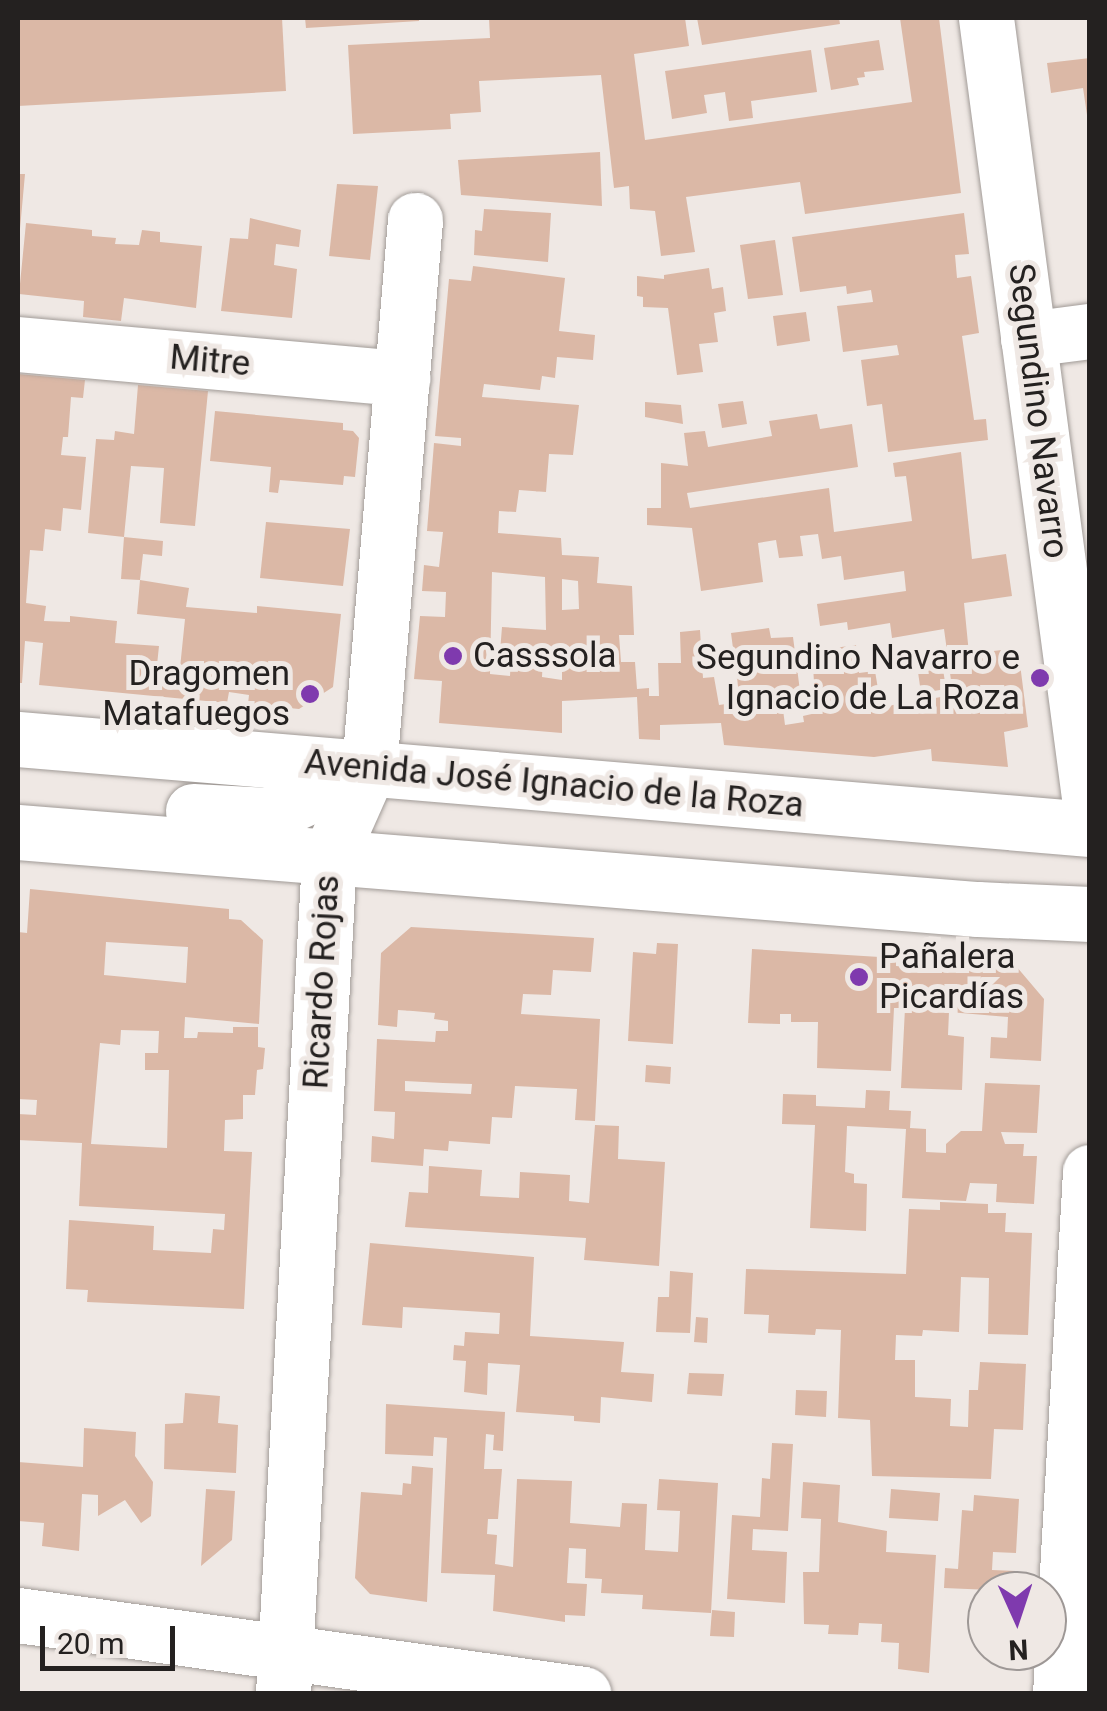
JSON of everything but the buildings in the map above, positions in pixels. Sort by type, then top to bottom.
[{"type":"street","name":"Segundino Navarro","points":[[986,18],[1028,339],[1068,465],[1090,806]]},
{"type":"street","name":"Ricardo Rojas","points":[[284,1673],[329,858],[369,768],[415,220]]},
{"type":"street","points":[[1028,339],[1090,331]]},
{"type":"street","name":"Mitre","points":[[18,344],[402,378]]},
{"type":"street","name":"Avenida José Ignacio de la Roza","points":[[18,739],[1090,829]]},
{"type":"street","points":[[22,833],[188,811],[268,815],[369,768]]},
{"type":"street","points":[[22,833],[1090,914]]},
{"type":"street","points":[[1060,1694],[1090,1172]]},
{"type":"street","points":[[18,1615],[284,1673],[584,1694]]},
{"type":"place","name":"Casssola","points":[[453,656]]},
{"type":"place","name":"Segundino Navarro e Ignacio de La Roza","points":[[1040,678]]},
{"type":"place","name":"Dragomen Matafuegos","points":[[310,694]]},
{"type":"place","name":"Pañalera Picardías","points":[[859,977]]}]
